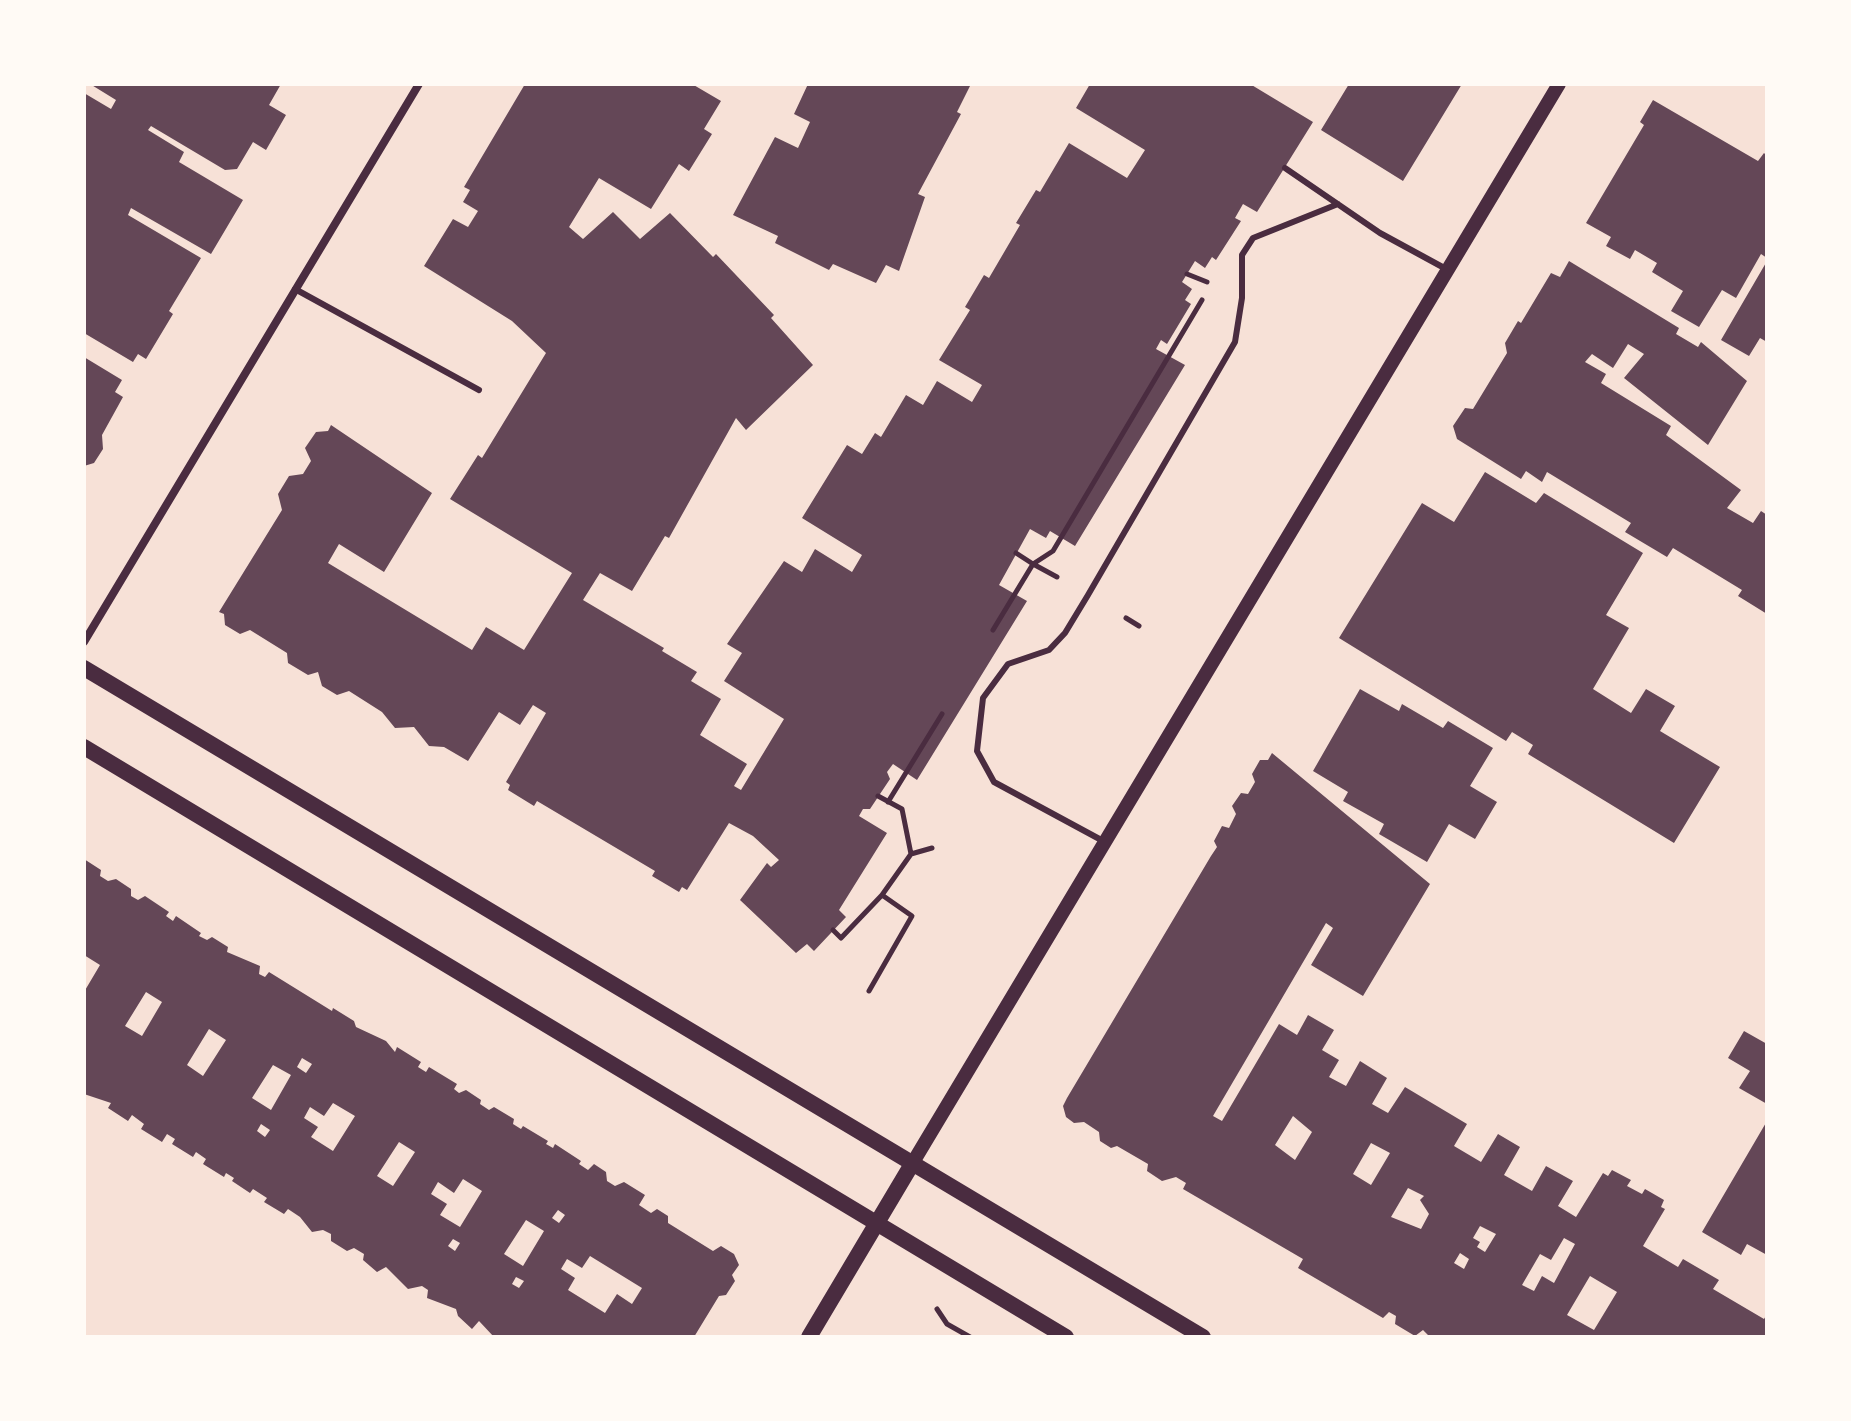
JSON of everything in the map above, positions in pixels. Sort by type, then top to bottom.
[{"type":"main road","points":[[84,668],[1203,1337]]},
{"type":"main road","points":[[84,747],[1066,1337]]},
{"type":"main road","points":[[809,1337],[912,1164]]},
{"type":"street","points":[[84,642],[419,84]]},
{"type":"street","points":[[912,1164],[1559,84]]},
{"type":"lane","points":[[1285,168],[1380,233],[1448,270]]},
{"type":"lane","points":[[1105,842],[994,782],[977,751],[983,698],[1008,664],[1049,650],[1073,620],[1235,342],[1242,298],[1242,255],[1253,238],[1338,204]]},
{"type":"lane","points":[[295,289],[479,390]]},
{"type":"path","points":[[1033,564],[1053,551],[1212,284],[1187,274]]},
{"type":"path","points":[[1126,618],[1139,626]]},
{"type":"path","points":[[878,796],[902,809],[910,855]]},
{"type":"path","points":[[833,930],[841,938],[882,895],[910,855],[932,848]]},
{"type":"path","points":[[869,991],[912,916],[882,895]]},
{"type":"building","points":[[90,84],[281,84],[269,105],[286,115],[266,150],[253,142],[237,169],[225,170],[151,126],[148,130],[184,152],[179,162],[243,200],[211,254],[131,208],[128,215],[201,258],[169,311],[173,314],[146,359],[138,354],[133,362],[84,333],[84,93],[111,109],[116,100]]},
{"type":"building","points":[[525,84],[692,84],[721,101],[704,129],[712,134],[689,171],[679,164],[651,209],[599,178],[569,227],[583,239],[613,212],[640,239],[670,213],[713,257],[716,254],[774,315],[771,318],[813,365],[746,430],[736,418],[669,538],[665,536],[632,591],[600,573],[583,600],[664,648],[662,651],[697,672],[691,681],[721,699],[700,735],[747,764],[734,786],[741,790],[784,719],[724,681],[742,653],[727,644],[784,561],[802,572],[815,549],[852,572],[862,555],[802,518],[847,445],[862,454],[875,433],[881,437],[906,395],[923,405],[937,381],[972,402],[982,385],[939,360],[970,310],[965,307],[984,275],[989,278],[1020,225],[1016,223],[1036,190],[1040,192],[1069,143],[1127,178],[1145,150],[1076,108],[1090,84],[1250,84],[1313,122],[1257,212],[1243,204],[1235,218],[1241,221],[1216,260],[1212,257],[1205,268],[1195,261],[1182,282],[1192,289],[1185,300],[1191,304],[1167,344],[1161,340],[1156,349],[1185,365],[1075,546],[1050,531],[1046,538],[1030,529],[999,585],[1027,601],[917,780],[893,764],[887,772],[890,779],[870,809],[863,809],[859,816],[887,833],[839,910],[846,917],[814,951],[807,944],[796,953],[740,900],[767,863],[771,867],[779,860],[753,836],[729,823],[687,890],[682,887],[679,892],[652,876],[655,871],[537,801],[534,806],[508,790],[510,785],[506,782],[546,713],[533,705],[520,725],[499,712],[468,761],[444,747],[429,746],[414,727],[395,728],[382,712],[349,691],[337,695],[322,686],[318,672],[308,675],[288,663],[287,653],[250,630],[240,634],[225,625],[224,614],[219,612],[282,510],[278,494],[289,476],[303,474],[311,461],[305,448],[316,432],[328,431],[331,425],[432,493],[384,572],[339,544],[328,563],[472,650],[486,627],[524,650],[572,573],[450,499],[478,455],[482,458],[546,353],[512,321],[424,266],[453,219],[468,227],[478,211],[463,202],[470,190],[464,187]]},
{"type":"building","points":[[808,84],[971,84],[957,112],[961,114],[918,194],[925,197],[899,271],[886,265],[876,283],[833,264],[829,270],[775,243],[778,236],[733,215],[775,137],[798,148],[810,122],[794,114]]},
{"type":"building","points":[[1349,84],[1462,84],[1403,181],[1321,130]]},
{"type":"building","points":[[1653,100],[1758,161],[1764,153],[1767,156],[1767,258],[1761,254],[1736,298],[1722,290],[1699,327],[1671,311],[1683,291],[1652,272],[1657,263],[1635,250],[1630,259],[1606,246],[1611,237],[1586,223],[1644,125],[1640,122]]},
{"type":"building","points":[[1569,261],[1679,328],[1676,334],[1698,347],[1701,342],[1747,381],[1708,445],[1624,378],[1644,354],[1628,344],[1613,368],[1592,354],[1585,362],[1606,374],[1601,383],[1671,426],[1666,435],[1741,490],[1727,508],[1753,523],[1761,511],[1767,515],[1767,614],[1738,596],[1742,590],[1673,548],[1667,557],[1625,532],[1631,523],[1547,472],[1542,482],[1526,471],[1521,479],[1457,439],[1453,426],[1465,408],[1473,409],[1507,353],[1505,343],[1518,321],[1521,323],[1551,273],[1560,277]]},
{"type":"building","points":[[1767,261],[1767,342],[1760,338],[1749,356],[1721,340]]},
{"type":"building","points":[[84,357],[122,380],[115,392],[123,397],[102,435],[103,449],[94,463],[84,466]]},
{"type":"building","points":[[1485,472],[1536,503],[1544,493],[1643,553],[1606,615],[1629,628],[1593,689],[1631,713],[1646,689],[1675,706],[1660,731],[1720,767],[1674,843],[1528,754],[1533,745],[1512,732],[1506,741],[1339,638],[1422,503],[1454,522]]},
{"type":"building","points":[[1360,689],[1399,711],[1402,704],[1443,728],[1448,721],[1493,748],[1470,786],[1497,802],[1475,839],[1449,824],[1427,862],[1379,834],[1384,824],[1343,801],[1348,792],[1313,771]]},
{"type":"building","points":[[1272,753],[1430,884],[1363,996],[1311,965],[1333,928],[1326,923],[1213,1116],[1222,1121],[1279,1024],[1297,1035],[1308,1015],[1334,1030],[1322,1050],[1339,1060],[1329,1077],[1346,1086],[1360,1061],[1387,1078],[1372,1104],[1388,1113],[1405,1087],[1467,1124],[1454,1146],[1481,1162],[1498,1134],[1520,1147],[1504,1175],[1532,1191],[1546,1166],[1573,1181],[1558,1206],[1576,1217],[1603,1173],[1608,1176],[1612,1170],[1631,1180],[1627,1186],[1642,1194],[1645,1189],[1664,1200],[1661,1207],[1665,1209],[1643,1246],[1678,1267],[1683,1259],[1719,1280],[1713,1289],[1764,1319],[1767,1314],[1767,1337],[1430,1337],[1423,1330],[1415,1336],[1395,1324],[1396,1316],[1389,1312],[1383,1318],[1298,1268],[1303,1259],[1183,1189],[1186,1183],[1176,1177],[1162,1181],[1147,1171],[1148,1164],[1117,1146],[1111,1148],[1100,1141],[1099,1132],[1084,1122],[1074,1123],[1066,1117],[1063,1106],[1067,1098],[1217,847],[1214,841],[1222,826],[1229,828],[1236,814],[1232,806],[1241,793],[1248,794],[1255,782],[1252,774],[1260,760],[1268,760]],"holes":[[[1293,1116],[1312,1132],[1295,1160],[1275,1145]],[[1371,1143],[1390,1153],[1371,1185],[1353,1174]],[[1408,1188],[1424,1196],[1420,1200],[1429,1214],[1421,1229],[1391,1217]],[[1480,1226],[1496,1234],[1485,1252],[1477,1247],[1480,1242],[1473,1238]],[[1564,1238],[1575,1244],[1554,1283],[1542,1276],[1534,1291],[1522,1285],[1540,1254],[1551,1260]],[[1460,1253],[1469,1259],[1464,1269],[1454,1263]],[[1590,1276],[1617,1292],[1594,1330],[1567,1315]]]},
{"type":"building","points":[[84,859],[101,870],[100,876],[108,881],[116,879],[131,889],[131,896],[138,900],[145,896],[169,912],[166,916],[173,921],[176,916],[201,933],[199,936],[207,940],[212,937],[228,947],[227,952],[260,966],[259,974],[265,977],[269,972],[332,1011],[333,1008],[354,1021],[356,1027],[386,1041],[395,1052],[397,1047],[421,1062],[418,1067],[426,1072],[429,1067],[457,1084],[454,1089],[459,1093],[466,1090],[489,1110],[494,1107],[514,1119],[513,1124],[521,1129],[523,1126],[548,1141],[546,1144],[553,1148],[555,1144],[581,1161],[579,1164],[588,1170],[594,1164],[606,1172],[607,1181],[615,1186],[624,1182],[645,1195],[639,1205],[651,1213],[657,1209],[668,1216],[668,1223],[713,1251],[721,1246],[734,1254],[739,1265],[732,1275],[735,1281],[726,1295],[719,1296],[694,1337],[494,1337],[479,1321],[472,1329],[458,1316],[456,1309],[427,1298],[428,1290],[422,1286],[408,1289],[386,1267],[377,1272],[363,1260],[364,1254],[354,1248],[347,1251],[331,1241],[331,1234],[323,1230],[312,1232],[300,1217],[288,1209],[284,1214],[264,1202],[267,1198],[253,1189],[250,1193],[226,1173],[224,1177],[203,1164],[206,1159],[196,1152],[193,1157],[172,1144],[175,1139],[167,1134],[162,1142],[141,1129],[144,1124],[132,1115],[128,1121],[108,1108],[111,1103],[84,1094],[84,992],[100,965],[84,955]],"holes":[[[146,992],[162,1002],[142,1036],[125,1026]],[[209,1029],[226,1040],[203,1076],[187,1065]],[[302,1058],[312,1064],[306,1073],[297,1067]],[[273,1065],[291,1075],[271,1110],[252,1098]],[[333,1103],[355,1116],[333,1151],[311,1137],[318,1127],[304,1118],[310,1107],[324,1116]],[[261,1124],[270,1130],[265,1137],[257,1131]],[[399,1142],[415,1152],[393,1186],[377,1176]],[[463,1179],[482,1191],[460,1227],[440,1215],[447,1204],[431,1194],[438,1182],[454,1193]],[[558,1210],[565,1215],[559,1223],[552,1218]],[[526,1220],[544,1231],[523,1266],[504,1254]],[[453,1239],[460,1243],[455,1251],[448,1246]],[[590,1256],[642,1288],[632,1304],[617,1294],[605,1313],[568,1290],[575,1278],[561,1269],[567,1259],[582,1268]],[[516,1277],[524,1281],[519,1288],[512,1284]]]},
{"type":"building","points":[[1744,1031],[1767,1044],[1767,1104],[1739,1088],[1750,1071],[1728,1058]]},
{"type":"building","points":[[1767,1121],[1767,1255],[1747,1244],[1741,1255],[1702,1232]]}]
